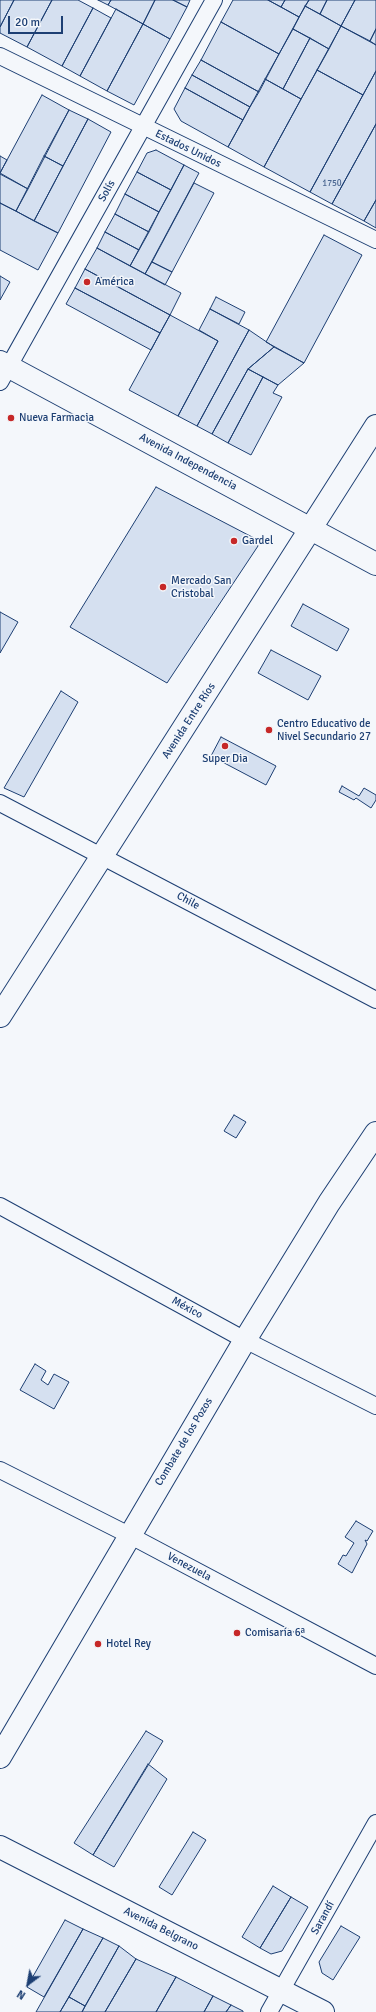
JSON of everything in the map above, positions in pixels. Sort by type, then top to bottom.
[{"type":"main road","name":"Avenida Independencia","points":[[3,370],[311,528],[376,564]]},
{"type":"main road","name":"Avenida Entre Ríos","points":[[0,1016],[376,426]]},
{"type":"main road","name":"Combate de los Pozos","points":[[0,1757],[244,1340],[325,1210],[376,1133]]},
{"type":"main road","name":"Avenida Belgrano","points":[[0,1847],[323,2012]]},
{"type":"street","name":"Solís","points":[[3,370],[143,127],[214,0]]},
{"type":"street","name":"Estados Unidos","points":[[0,56],[376,240]]},
{"type":"street","name":"Chile","points":[[0,803],[376,1000]]},
{"type":"street","name":"México","points":[[0,1206],[244,1340],[376,1406]]},
{"type":"street","name":"Venezuela","points":[[0,1470],[129,1535],[376,1666]]},
{"type":"street","name":"Sarandí","points":[[269,2012],[376,1823]]},
{"type":"building","points":[[0,0],[14,0],[0,27]]},
{"type":"building","points":[[14,0],[52,0],[27,47],[0,33],[0,27]]},
{"type":"building","points":[[52,0],[78,0],[93,8],[62,66],[27,47]]},
{"type":"building","points":[[98,0],[111,0],[108,5]]},
{"type":"building","points":[[111,0],[155,0],[143,24],[108,5]]},
{"type":"building","points":[[155,0],[173,0],[187,7],[170,39],[143,24]]},
{"type":"building","points":[[173,0],[190,0],[187,7]]},
{"type":"building","points":[[233,0],[268,0],[299,17],[279,54],[221,22]]},
{"type":"building","points":[[268,0],[285,0],[281,7]]},
{"type":"building","points":[[285,0],[309,0],[299,17],[281,7]]},
{"type":"building","points":[[309,0],[327,0],[320,14],[305,6]]},
{"type":"building","points":[[327,0],[355,0],[341,26],[320,14]]},
{"type":"building","points":[[355,0],[376,0],[376,29],[370,41],[341,26]]},
{"type":"building","points":[[305,6],[341,26],[329,49],[293,29]]},
{"type":"building","points":[[93,8],[111,18],[80,76],[62,66]]},
{"type":"building","points":[[116,9],[143,24],[107,91],[80,76]]},
{"type":"building","points":[[221,22],[279,54],[259,92],[201,60]]},
{"type":"building","points":[[143,24],[170,39],[134,105],[107,91]]},
{"type":"building","points":[[341,26],[376,45],[376,71],[363,95],[317,70]]},
{"type":"building","points":[[293,29],[310,38],[283,89],[265,79]]},
{"type":"building","points":[[376,29],[376,45],[370,41]]},
{"type":"building","points":[[310,38],[329,49],[301,99],[283,89]]},
{"type":"building","points":[[201,60],[259,92],[250,107],[192,75]]},
{"type":"building","points":[[317,70],[363,95],[310,192],[264,167]]},
{"type":"building","points":[[376,71],[376,124],[332,204],[310,192]]},
{"type":"building","points":[[192,75],[250,107],[243,120],[185,88]]},
{"type":"building","points":[[265,79],[301,99],[264,167],[228,147]]},
{"type":"building","points":[[185,88],[243,120],[228,147],[181,121],[174,109]]},
{"type":"building","points":[[42,95],[69,110],[28,189],[0,173]]},
{"type":"building","points":[[69,110],[88,119],[63,166],[44,156]]},
{"type":"building","points":[[88,119],[111,132],[58,233],[34,221]]},
{"type":"building","points":[[376,124],[376,200],[364,221],[332,204]]},
{"type":"building","points":[[156,150],[184,165],[171,190],[137,172],[147,153]]},
{"type":"building","points":[[0,156],[7,160],[0,173]]},
{"type":"building","points":[[44,156],[63,166],[34,221],[16,211]]},
{"type":"building","points":[[184,165],[199,173],[145,274],[130,266]]},
{"type":"building","points":[[137,172],[171,190],[159,212],[125,194]]},
{"type":"building","points":[[0,174],[28,189],[16,211],[0,203]]},
{"type":"building","points":[[194,183],[214,193],[172,272],[152,262]]},
{"type":"building","points":[[125,194],[159,212],[149,232],[115,214]]},
{"type":"building","points":[[376,200],[376,228],[364,221]]},
{"type":"building","points":[[0,203],[58,233],[38,270],[0,250]]},
{"type":"building","points":[[115,214],[149,232],[139,250],[105,232]]},
{"type":"building","points":[[105,232],[139,250],[130,266],[97,248]]},
{"type":"building","points":[[324,235],[362,255],[304,363],[266,342]]},
{"type":"building","points":[[97,248],[181,293],[170,315],[85,269]]},
{"type":"building","points":[[152,262],[172,272],[165,285],[145,274]]},
{"type":"building","points":[[85,269],[170,315],[160,333],[75,288]]},
{"type":"building","points":[[0,276],[10,282],[0,300]]},
{"type":"building","points":[[75,288],[160,333],[151,350],[66,304]]},
{"type":"building","points":[[216,297],[245,312],[239,324],[210,309]]},
{"type":"building","points":[[210,309],[249,330],[197,426],[178,416],[218,341],[199,330]]},
{"type":"building","points":[[170,315],[218,341],[178,416],[129,390]]},
{"type":"building","points":[[249,330],[274,347],[248,369],[212,434],[197,426]]},
{"type":"building","points":[[274,347],[304,363],[278,385],[248,369]]},
{"type":"building","points":[[248,369],[263,377],[228,443],[212,434]]},
{"type":"building","points":[[263,377],[278,385],[273,393],[282,397],[251,455],[228,443]]},
{"type":"building","name":"Mercado San Cristobal","points":[[156,487],[254,538],[258,546],[167,683],[70,627]]},
{"type":"building","points":[[303,604],[349,629],[337,651],[291,626]]},
{"type":"building","points":[[0,612],[18,622],[0,653]]},
{"type":"building","points":[[271,650],[321,676],[308,700],[258,673]]},
{"type":"building","points":[[61,691],[78,702],[24,797],[4,788]]},
{"type":"building","points":[[221,737],[276,766],[266,785],[211,756]]},
{"type":"building","points":[[342,786],[359,796],[364,788],[376,795],[376,800],[371,808],[356,798],[354,800],[339,792]]},
{"type":"building","points":[[234,1115],[246,1122],[236,1138],[224,1131]]},
{"type":"building","points":[[35,1364],[46,1371],[41,1380],[48,1385],[54,1374],[69,1382],[54,1409],[20,1390]]},
{"type":"building","points":[[356,1521],[373,1531],[367,1541],[365,1540],[367,1544],[352,1573],[338,1564],[343,1555],[346,1556],[354,1543],[345,1537]]},
{"type":"building","points":[[146,1731],[163,1741],[93,1855],[74,1843]]},
{"type":"building","points":[[148,1764],[167,1779],[114,1867],[93,1855]]},
{"type":"building","points":[[193,1832],[206,1840],[172,1895],[159,1887]]},
{"type":"building","points":[[273,1886],[291,1897],[260,1948],[242,1937]]},
{"type":"building","points":[[291,1897],[308,1907],[282,1951],[271,1954],[260,1948]]},
{"type":"building","points":[[65,1920],[83,1929],[44,1997],[27,1987]]},
{"type":"building","points":[[341,1926],[360,1937],[333,1980],[322,1973],[319,1962]]},
{"type":"building","points":[[83,1929],[103,1938],[60,2012],[36,2012]]},
{"type":"building","points":[[103,1938],[119,1946],[85,2006],[69,1997]]},
{"type":"building","points":[[119,1946],[136,1959],[105,2012],[82,2012]]},
{"type":"building","points":[[136,1959],[176,1977],[156,2012],[105,2012]]},
{"type":"building","points":[[176,1977],[213,1996],[204,2012],[156,2012]]},
{"type":"building","points":[[213,1996],[231,2005],[226,2012],[204,2012]]},
{"type":"building","points":[[69,1997],[85,2006],[82,2012],[60,2012]]},
{"type":"building","points":[[231,2005],[243,2011],[243,2012],[226,2012]]},
{"type":"place","name":"América","points":[[87,282]]},
{"type":"place","name":"Nueva Farmacia","points":[[11,418]]},
{"type":"place","name":"Gardel","points":[[234,541]]},
{"type":"place","name":"Mercado San Cristobal","points":[[163,587]]},
{"type":"place","name":"Centro Educativo de Nivel Secundario 27","points":[[269,730]]},
{"type":"place","name":"Super Dia","points":[[225,746]]},
{"type":"place","name":"Comisaría 6ª","points":[[237,1633]]},
{"type":"place","name":"Hotel Rey","points":[[98,1644]]}]
